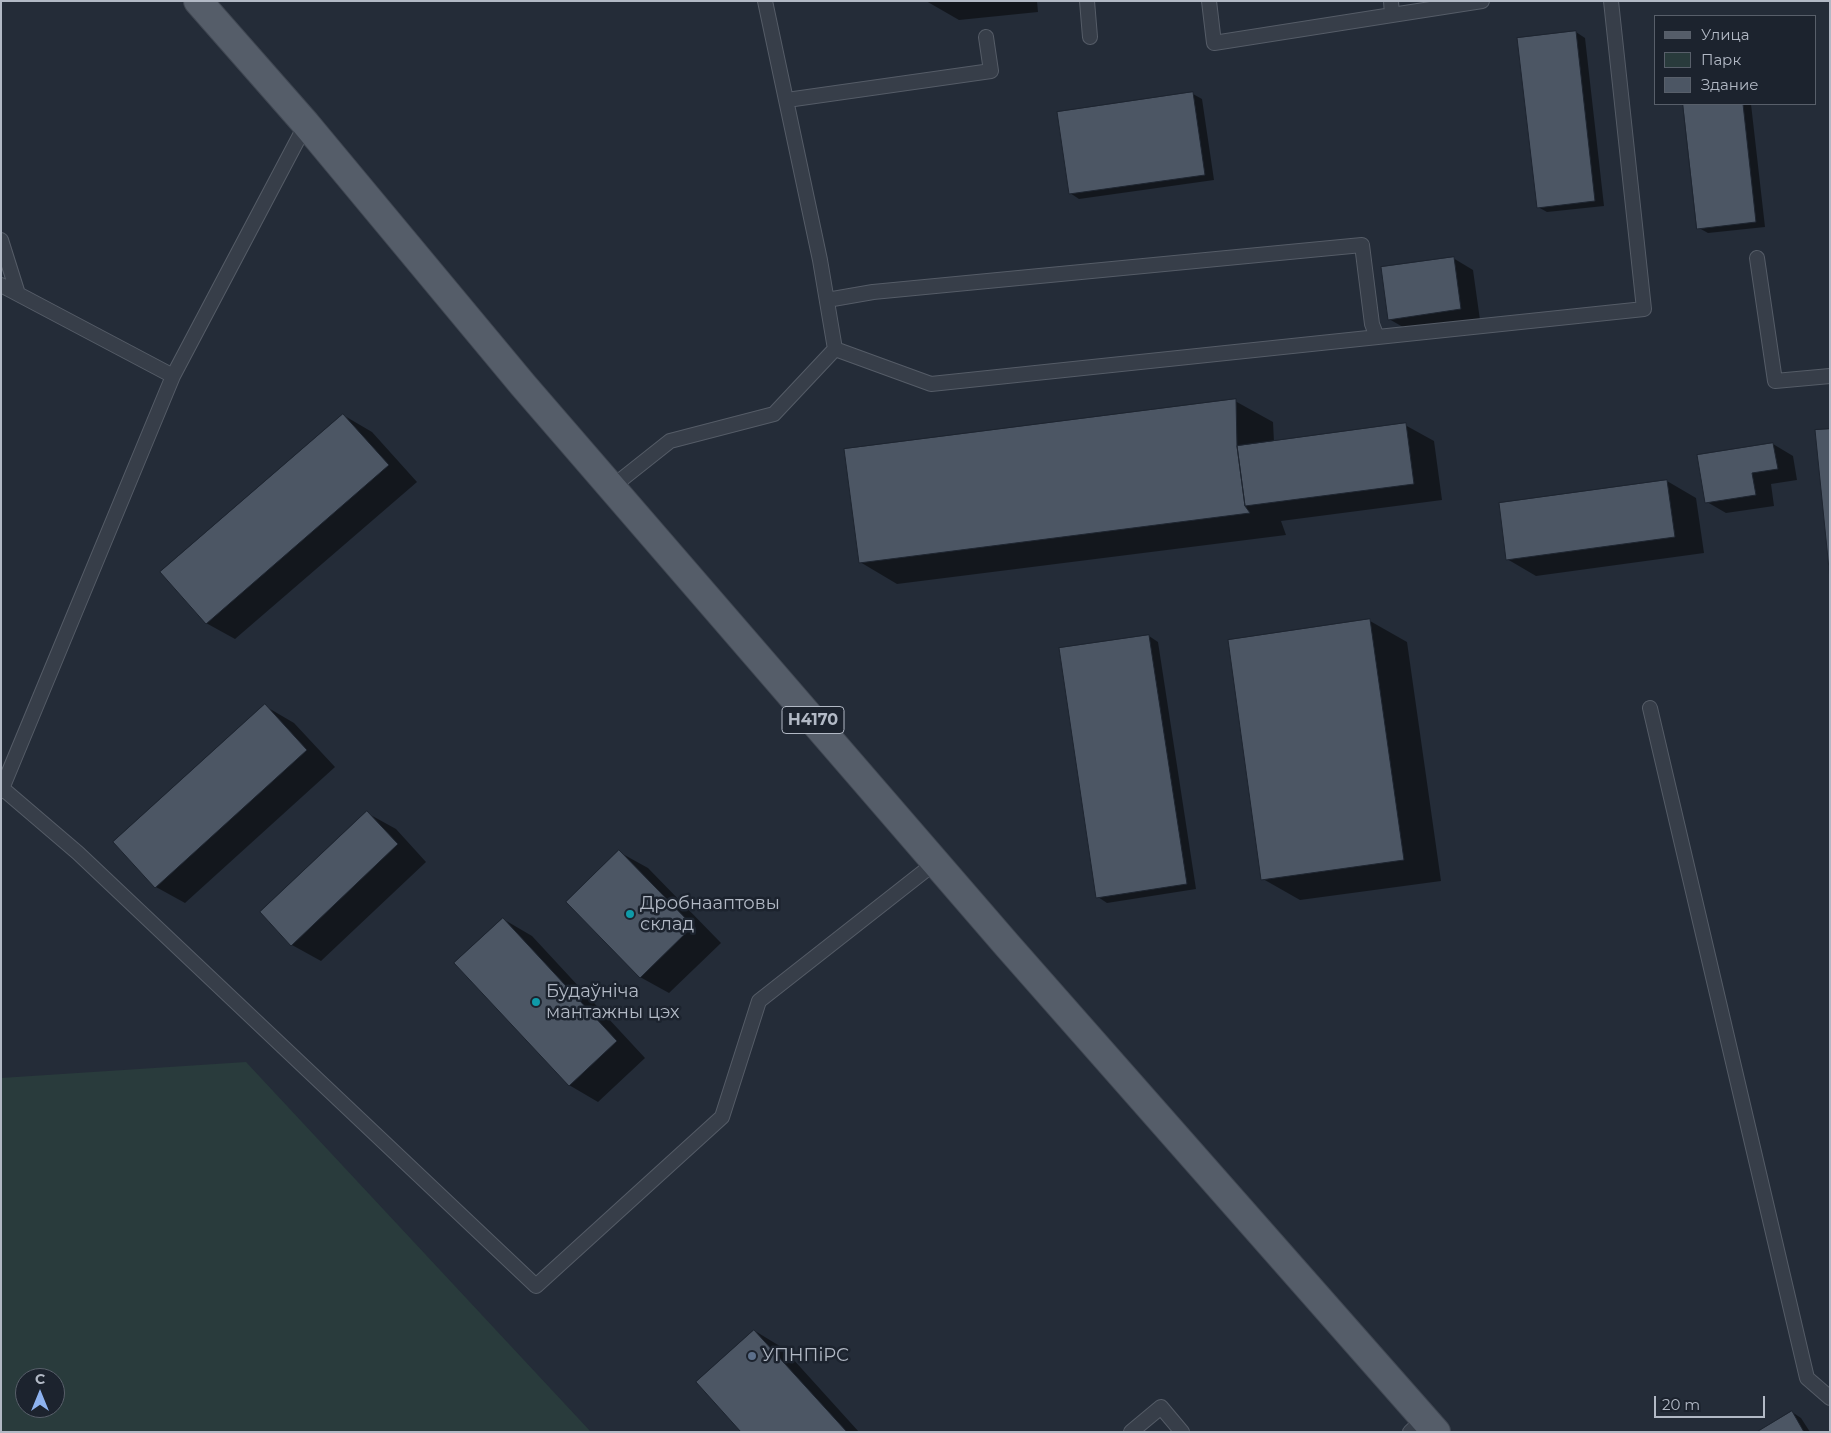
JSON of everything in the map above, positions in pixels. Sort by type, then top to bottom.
[{"type":"main road","name":"Н4170","points":[[198,1],[306,124],[523,385],[1423,1427]]},
{"type":"lane","points":[[766,1],[827,300],[835,350]]},
{"type":"lane","points":[[1087,1],[1090,37]]},
{"type":"lane","points":[[1209,1],[1214,43],[1392,8],[1482,1]]},
{"type":"lane","points":[[835,350],[931,384],[1644,309],[1611,1]]},
{"type":"lane","points":[[787,100],[991,71],[986,37]]},
{"type":"lane","points":[[306,124],[173,376],[2,790],[78,853],[536,1286],[722,1118],[759,1001],[936,862]]},
{"type":"lane","points":[[1,240],[18,294]]},
{"type":"lane","points":[[827,300],[873,292],[1362,245],[1372,324],[1377,337]]},
{"type":"lane","points":[[1757,258],[1775,381],[1830,376]]},
{"type":"lane","points":[[1,285],[173,376]]},
{"type":"lane","points":[[612,487],[670,441],[774,414],[835,350]]},
{"type":"lane","points":[[1650,708],[1807,1378],[1830,1398]]},
{"type":"lane","points":[[1132,1432],[1161,1406],[1182,1432]]},
{"type":"green space","points":[[246,1062],[591,1432],[1,1432],[1,1078]]},
{"type":"building","points":[[1576,31],[1595,201],[1537,208],[1517,38]]},
{"type":"building","points":[[1193,92],[1205,175],[1069,194],[1057,112]]},
{"type":"building","points":[[1683,105],[1743,105],[1756,222],[1697,229]]},
{"type":"building","points":[[1454,257],[1461,309],[1388,320],[1381,267]]},
{"type":"building","points":[[1236,399],[1237,446],[1245,506],[1250,513],[859,563],[844,449]]},
{"type":"building","points":[[343,414],[389,465],[206,624],[160,572]]},
{"type":"building","points":[[1406,423],[1414,484],[1245,506],[1237,446]]},
{"type":"building","points":[[1830,429],[1830,579],[1815,430]]},
{"type":"building","points":[[1773,443],[1778,469],[1752,473],[1756,495],[1705,503],[1697,455]]},
{"type":"building","points":[[1667,480],[1675,537],[1506,560],[1499,503]]},
{"type":"building","points":[[1370,619],[1404,860],[1261,880],[1228,640]]},
{"type":"building","points":[[1149,635],[1187,884],[1096,898],[1059,648]]},
{"type":"building","points":[[265,704],[307,750],[155,888],[113,842]]},
{"type":"building","points":[[367,811],[398,844],[291,946],[260,912]]},
{"type":"building","name":"Дробнааптовы склад","points":[[619,850],[693,926],[640,978],[566,902]]},
{"type":"building","name":"Будаўніча мантажны цэх","points":[[503,918],[617,1041],[569,1086],[454,963]]},
{"type":"building","name":"УПНПіРС","points":[[754,1330],[847,1432],[741,1432],[696,1382]]},
{"type":"building","points":[[1792,1411],[1804,1432],[1757,1432]]},
{"type":"place","name":"Дробнааптовы склад","points":[[630,914]]},
{"type":"place","name":"Будаўніча мантажны цэх","points":[[536,1002]]},
{"type":"place","name":"УПНПіРС","points":[[752,1356]]}]
